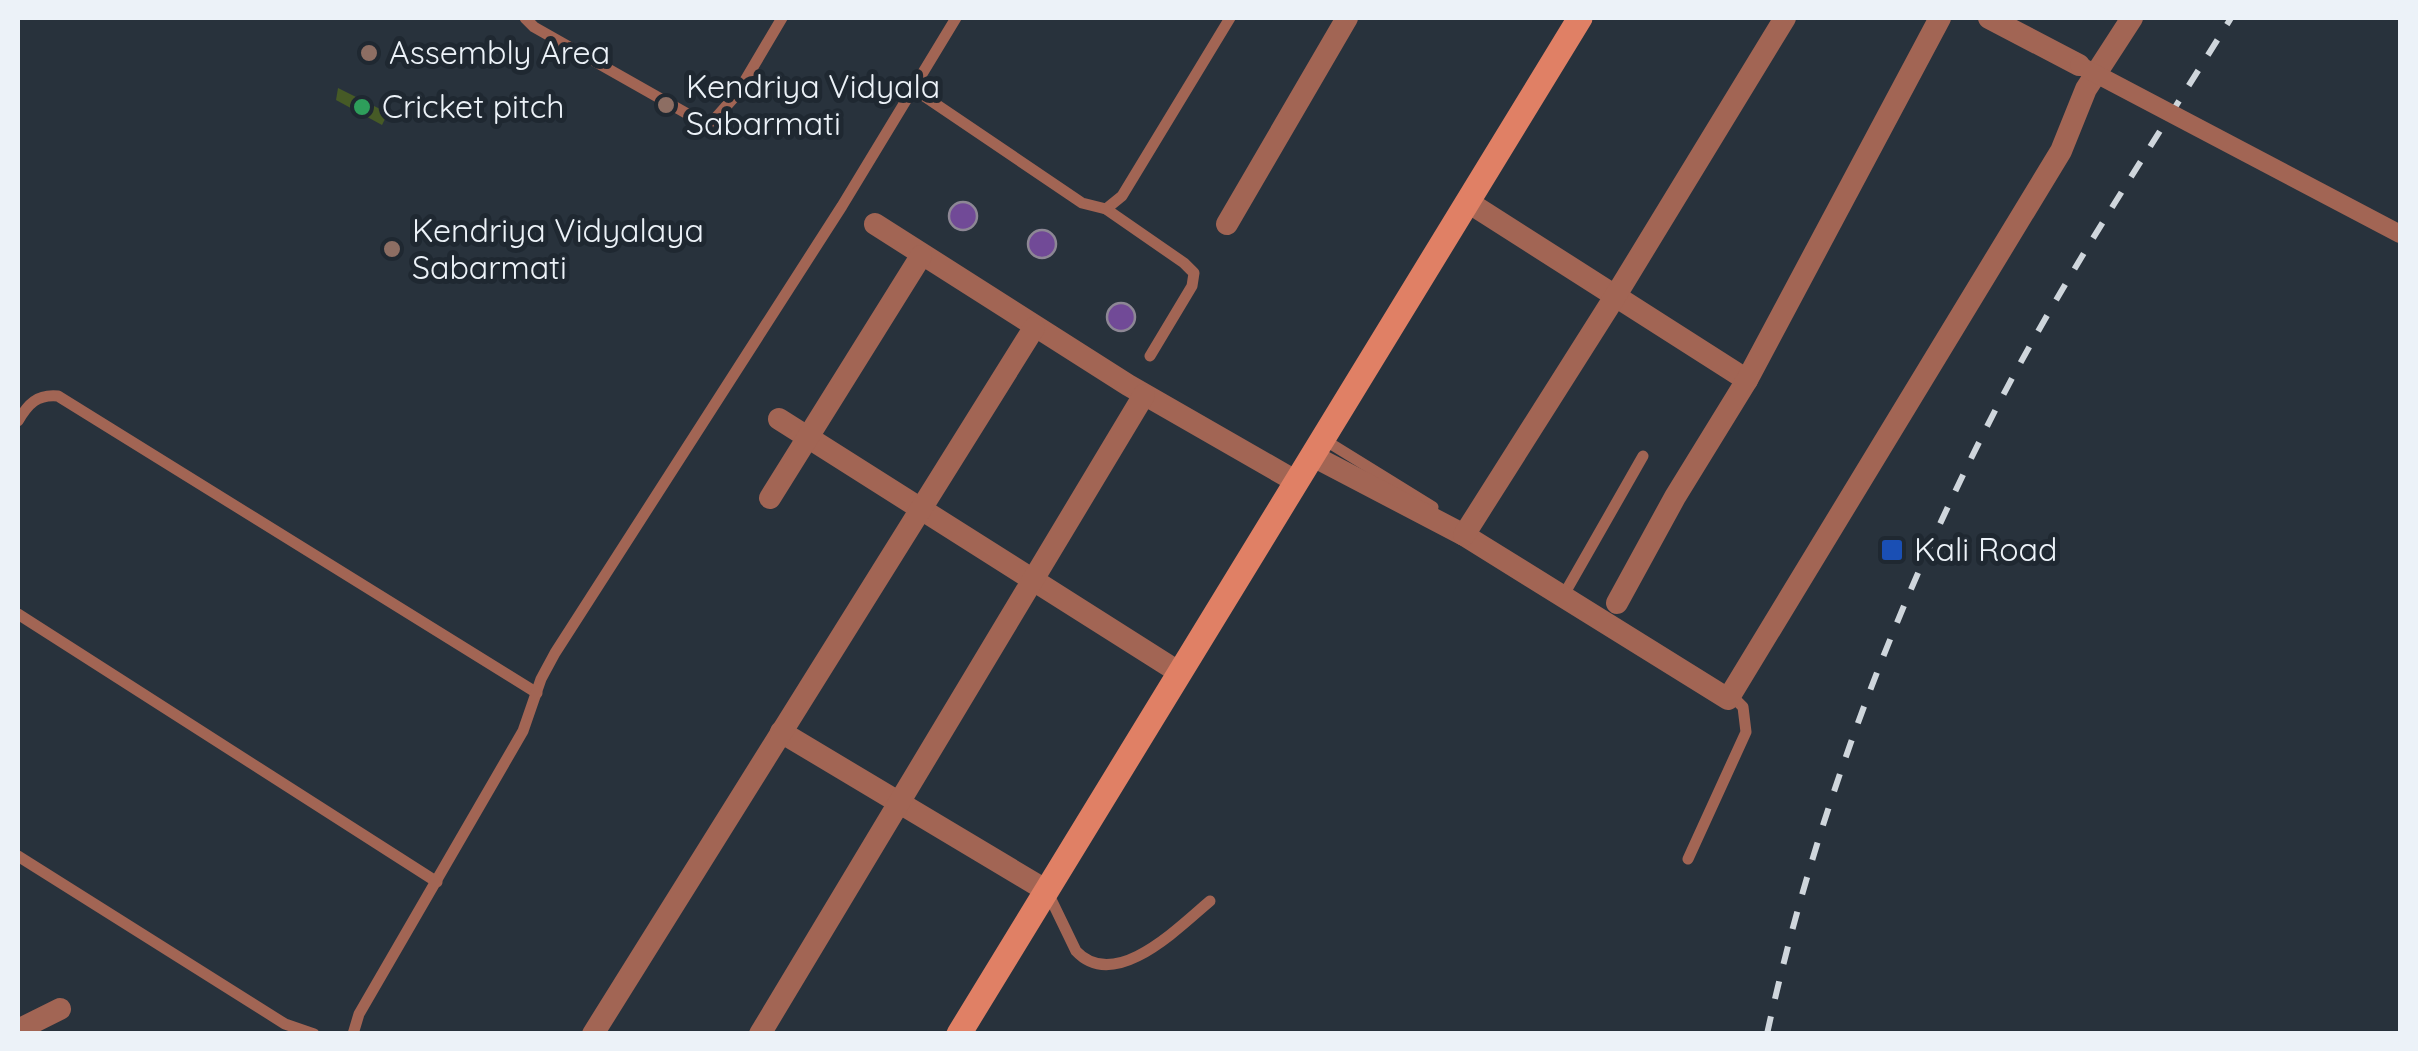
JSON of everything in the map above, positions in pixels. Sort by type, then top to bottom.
[{"type":"main road","points":[[959,1034],[1580,18]]},
{"type":"street","points":[[1227,224],[1347,18]]},
{"type":"street","points":[[1466,532],[1785,18]]},
{"type":"street","points":[[1609,617],[1746,380],[1940,18]]},
{"type":"street","points":[[1989,18],[2400,234]]},
{"type":"street","points":[[1318,448],[1609,617],[1728,699],[2060,151],[2086,89],[2132,18]]},
{"type":"street","points":[[1468,202],[1746,380]]},
{"type":"street","points":[[875,224],[1034,328],[1297,482]]},
{"type":"street","points":[[770,498],[921,256]]},
{"type":"street","points":[[593,1034],[1034,328]]},
{"type":"street","points":[[760,1034],[1144,395]]},
{"type":"street","points":[[779,419],[1180,673]]},
{"type":"street","points":[[782,732],[1046,890]]},
{"type":"street","points":[[18,1030],[60,1009]]},
{"type":"lane","points":[[525,18],[534,27],[700,120],[713,121],[737,94],[782,18]]},
{"type":"lane","points":[[353,1034],[360,1014],[523,730],[555,653],[956,18]]},
{"type":"lane","points":[[1106,208],[1122,196],[1230,18]]},
{"type":"lane","points":[[914,90],[1082,203],[1106,208],[1194,273],[1192,286],[1150,356]]},
{"type":"lane","points":[[18,421],[27,405],[44,395],[58,396],[537,693]]},
{"type":"lane","points":[[1729,693],[1887,419]]},
{"type":"lane","points":[[1566,590],[1644,456]]},
{"type":"lane","points":[[1466,532],[1729,693],[1743,708],[1746,732],[1688,859]]},
{"type":"lane","points":[[18,614],[437,882]]},
{"type":"lane","points":[[18,856],[285,1024],[314,1034]]},
{"type":"lane","points":[[1046,890],[1076,951],[1083,959],[1100,966],[1142,955],[1210,901]]},
{"type":"green space","name":"Cricket pitch","points":[[338,88],[388,113],[382,125],[336,100]]},
{"type":"building","points":[[963,202],[973,206],[977,216],[973,226],[963,230],[953,226],[949,216],[953,206]]},
{"type":"building","points":[[1042,230],[1052,234],[1056,244],[1052,254],[1042,258],[1032,254],[1028,244],[1032,234]]},
{"type":"building","points":[[1121,303],[1131,307],[1135,317],[1131,327],[1121,331],[1111,327],[1107,317],[1111,307]]},
{"type":"railway","points":[[1767,1034],[1809,870],[1835,790],[1894,631],[1962,476],[2083,255],[2231,18]]},
{"type":"place","name":"Assembly Area","points":[[369,53]]},
{"type":"place","name":"Kendriya Vidyala Sabarmati","points":[[666,105]]},
{"type":"place","name":"Cricket pitch","points":[[362,107]]},
{"type":"place","name":"Kendriya Vidyalaya Sabarmati","points":[[392,249]]},
{"type":"place","name":"Kali Road","points":[[1892,550]]}]
